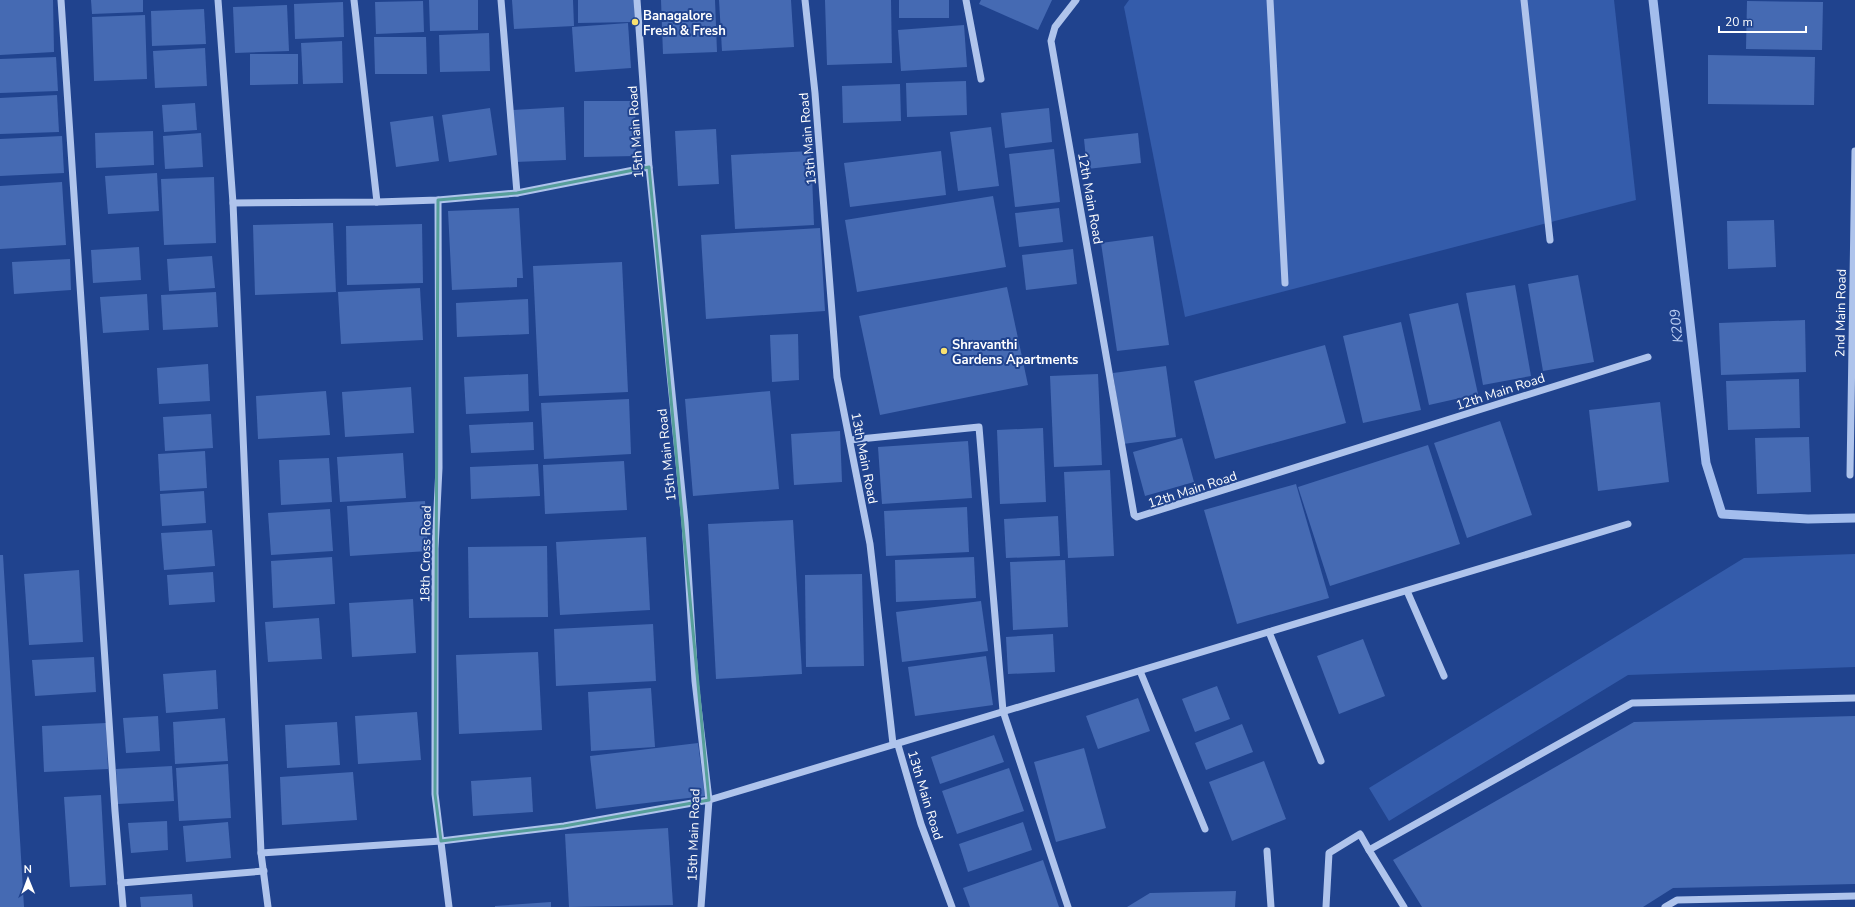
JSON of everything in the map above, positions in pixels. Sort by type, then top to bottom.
[{"type":"street","points":[[61,0],[123,907]]},
{"type":"street","points":[[218,0],[234,203],[261,853],[268,907]]},
{"type":"street","points":[[354,0],[377,202]]},
{"type":"street","points":[[501,0],[517,193]]},
{"type":"street","name":"15th Main Road","points":[[637,0],[649,167],[685,522],[695,681],[709,800],[701,907]]},
{"type":"street","name":"13th Main Road","points":[[805,0],[815,93],[837,377],[870,544],[893,744],[898,745],[920,824],[952,907]]},
{"type":"street","points":[[966,0],[982,79]]},
{"type":"street","name":"12th Main Road","points":[[1076,0],[1056,27],[1051,41],[1134,515],[1137,517],[1648,357]]},
{"type":"street","points":[[1270,0],[1285,283]]},
{"type":"street","points":[[1524,0],[1550,240]]},
{"type":"street","name":"2nd Main Road","points":[[1850,475],[1855,151]]},
{"type":"street","points":[[234,203],[438,200],[517,193],[649,167]]},
{"type":"street","name":"18th Cross Road","points":[[438,200],[439,468],[435,548],[435,794],[449,907]]},
{"type":"street","points":[[850,440],[978,427],[1003,711],[1068,907]]},
{"type":"street","points":[[261,853],[441,841],[564,826],[709,800],[1628,524]]},
{"type":"street","points":[[1407,590],[1444,676]]},
{"type":"street","points":[[1269,632],[1321,761]]},
{"type":"street","points":[[1140,671],[1205,830]]},
{"type":"street","points":[[1369,850],[1632,703],[1855,698]]},
{"type":"street","points":[[1326,907],[1329,853],[1360,834],[1404,907]]},
{"type":"street","points":[[1267,851],[1271,907]]},
{"type":"street","points":[[121,883],[264,871]]},
{"type":"street","points":[[1665,907],[1677,900],[1855,896]]},
{"type":"street","points":[[1677,900],[1683,907]]},
{"type":"highlighted area","points":[[649,167],[709,800],[564,826],[441,841],[435,794],[438,200],[517,193]]},
{"type":"shaded area","points":[[1129,0],[1614,0],[1636,200],[1185,317],[1124,7]]},
{"type":"shaded area","points":[[1855,554],[1855,667],[1628,675],[1389,821],[1369,788],[1744,558]]},
{"type":"building","points":[[0,0],[53,0],[54,52],[0,55]]},
{"type":"building","points":[[91,0],[143,0],[143,12],[92,14]]},
{"type":"building","points":[[429,0],[478,0],[478,30],[430,31]]},
{"type":"building","points":[[512,0],[573,0],[574,26],[514,29]]},
{"type":"building","points":[[578,0],[634,0],[635,22],[578,23]]},
{"type":"building","points":[[661,0],[715,0],[717,52],[663,54]]},
{"type":"building","points":[[719,0],[791,0],[794,47],[722,51]]},
{"type":"building","points":[[825,0],[891,0],[892,63],[827,65]]},
{"type":"building","points":[[899,0],[949,0],[949,18],[899,18]]},
{"type":"building","points":[[981,0],[1052,0],[1038,30],[979,4]]},
{"type":"building","points":[[423,1],[424,32],[376,34],[375,2]]},
{"type":"building","points":[[1747,1],[1823,2],[1822,50],[1746,49]]},
{"type":"building","points":[[343,2],[344,37],[295,39],[294,4]]},
{"type":"building","points":[[287,5],[289,51],[235,53],[233,7]]},
{"type":"building","points":[[204,9],[206,44],[152,46],[151,11]]},
{"type":"building","points":[[145,15],[147,79],[94,81],[92,17]]},
{"type":"building","points":[[628,23],[631,68],[575,72],[572,27]]},
{"type":"building","points":[[964,25],[967,67],[901,71],[898,30]]},
{"type":"building","points":[[489,33],[490,71],[440,72],[439,35]]},
{"type":"building","points":[[374,37],[426,37],[427,74],[375,74]]},
{"type":"building","points":[[342,41],[343,83],[303,84],[301,43]]},
{"type":"building","points":[[205,48],[207,86],[155,88],[153,51]]},
{"type":"building","points":[[250,54],[298,54],[298,84],[250,85]]},
{"type":"building","points":[[1708,55],[1815,57],[1814,105],[1708,104]]},
{"type":"building","points":[[56,57],[58,91],[0,93],[0,59]]},
{"type":"building","points":[[966,81],[967,115],[907,117],[906,83]]},
{"type":"building","points":[[900,84],[901,121],[843,123],[842,86]]},
{"type":"building","points":[[57,95],[59,132],[0,134],[0,98]]},
{"type":"building","points":[[584,101],[635,101],[636,156],[584,157]]},
{"type":"building","points":[[195,103],[197,130],[164,132],[162,105]]},
{"type":"building","points":[[564,107],[566,160],[515,162],[513,110]]},
{"type":"building","points":[[490,108],[497,155],[449,162],[442,115]]},
{"type":"building","points":[[1049,108],[1052,142],[1005,148],[1001,113]]},
{"type":"building","points":[[433,116],[439,161],[396,167],[390,122]]},
{"type":"building","points":[[991,127],[999,186],[958,191],[950,132]]},
{"type":"building","points":[[716,129],[719,184],[678,186],[675,131]]},
{"type":"building","points":[[153,131],[154,165],[96,168],[95,133]]},
{"type":"building","points":[[201,133],[203,167],[165,169],[163,136]]},
{"type":"building","points":[[1138,133],[1141,163],[1087,169],[1084,139]]},
{"type":"building","points":[[62,136],[64,173],[0,176],[0,139]]},
{"type":"building","points":[[1054,149],[1060,202],[1015,207],[1009,154]]},
{"type":"building","points":[[811,151],[814,225],[735,229],[731,155]]},
{"type":"building","points":[[941,151],[946,195],[850,207],[844,163]]},
{"type":"building","points":[[157,173],[159,211],[108,214],[105,176]]},
{"type":"building","points":[[214,177],[216,243],[164,245],[161,179]]},
{"type":"building","points":[[62,182],[66,245],[0,249],[0,186]]},
{"type":"building","points":[[993,196],[1006,267],[857,292],[845,220]]},
{"type":"building","points":[[519,208],[523,278],[517,278],[517,287],[452,290],[448,211]]},
{"type":"building","points":[[1059,208],[1063,242],[1019,247],[1015,213]]},
{"type":"building","points":[[1774,220],[1776,267],[1728,269],[1727,221]]},
{"type":"building","points":[[333,223],[336,292],[255,295],[253,225]]},
{"type":"building","points":[[422,224],[423,283],[347,285],[346,226]]},
{"type":"building","points":[[820,228],[825,311],[706,319],[701,235]]},
{"type":"building","points":[[1153,236],[1169,345],[1117,351],[1101,243]]},
{"type":"building","points":[[139,247],[141,280],[93,283],[91,250]]},
{"type":"building","points":[[1073,249],[1077,284],[1026,290],[1022,255]]},
{"type":"building","points":[[212,256],[215,288],[169,291],[167,259]]},
{"type":"building","points":[[70,259],[71,290],[14,294],[12,262]]},
{"type":"building","points":[[622,262],[628,392],[539,396],[533,266]]},
{"type":"building","points":[[1578,275],[1594,362],[1543,371],[1528,284]]},
{"type":"building","points":[[1515,285],[1531,376],[1483,385],[1466,293]]},
{"type":"building","name":"Shravanthi Gardens Apartments","points":[[1007,287],[1028,385],[880,415],[859,316]]},
{"type":"building","points":[[420,288],[423,340],[341,344],[338,292]]},
{"type":"building","points":[[216,292],[218,327],[163,330],[161,295]]},
{"type":"building","points":[[147,294],[149,330],[103,333],[100,297]]},
{"type":"building","points":[[528,299],[529,334],[457,337],[456,303]]},
{"type":"building","points":[[1458,303],[1478,394],[1429,405],[1409,314]]},
{"type":"building","points":[[1805,320],[1806,372],[1721,375],[1719,323]]},
{"type":"building","points":[[1401,322],[1421,410],[1363,423],[1343,336]]},
{"type":"building","points":[[798,334],[799,380],[772,382],[770,335]]},
{"type":"building","points":[[1325,345],[1346,423],[1215,459],[1194,381]]},
{"type":"building","points":[[208,364],[210,401],[159,404],[157,368]]},
{"type":"building","points":[[1166,366],[1176,437],[1123,444],[1113,373]]},
{"type":"building","points":[[528,374],[529,411],[466,414],[464,377]]},
{"type":"building","points":[[1098,374],[1102,465],[1054,467],[1050,376]]},
{"type":"building","points":[[1799,379],[1800,428],[1728,430],[1726,381]]},
{"type":"building","points":[[411,387],[414,433],[345,437],[342,392]]},
{"type":"building","points":[[326,391],[330,435],[258,439],[256,396]]},
{"type":"building","points":[[770,391],[779,489],[693,496],[685,399]]},
{"type":"building","points":[[629,399],[631,454],[544,459],[541,403]]},
{"type":"building","points":[[1660,402],[1669,482],[1598,491],[1589,410]]},
{"type":"building","points":[[211,414],[213,448],[165,451],[163,417]]},
{"type":"building","points":[[1500,421],[1532,515],[1467,538],[1434,443]]},
{"type":"building","points":[[533,422],[534,450],[471,453],[469,425]]},
{"type":"building","points":[[1043,428],[1046,502],[1000,504],[997,430]]},
{"type":"building","points":[[840,431],[842,482],[794,485],[791,434]]},
{"type":"building","points":[[1809,437],[1811,492],[1757,494],[1755,438]]},
{"type":"building","points":[[1182,438],[1194,482],[1145,496],[1133,452]]},
{"type":"building","points":[[968,441],[972,498],[882,504],[878,447]]},
{"type":"building","points":[[1428,445],[1460,544],[1330,586],[1298,487]]},
{"type":"building","points":[[205,451],[207,488],[160,491],[158,454]]},
{"type":"building","points":[[403,453],[406,498],[340,502],[337,457]]},
{"type":"building","points":[[329,458],[332,502],[281,505],[279,460]]},
{"type":"building","points":[[624,461],[627,510],[545,514],[543,465]]},
{"type":"building","points":[[538,464],[540,496],[471,499],[470,467]]},
{"type":"building","points":[[1110,470],[1114,556],[1068,558],[1064,472]]},
{"type":"building","points":[[1296,484],[1329,598],[1237,624],[1204,510]]},
{"type":"building","points":[[204,491],[206,523],[162,526],[160,494]]},
{"type":"building","points":[[425,501],[428,551],[350,556],[347,506]]},
{"type":"building","points":[[967,507],[969,552],[886,556],[884,511]]},
{"type":"building","points":[[330,509],[333,551],[271,555],[268,513]]},
{"type":"building","points":[[1058,516],[1060,556],[1006,558],[1004,519]]},
{"type":"building","points":[[793,520],[802,674],[716,679],[708,524]]},
{"type":"building","points":[[212,530],[215,566],[164,570],[161,533]]},
{"type":"building","points":[[646,537],[650,610],[560,615],[556,542]]},
{"type":"building","points":[[547,546],[548,617],[469,618],[468,547]]},
{"type":"building","points":[[0,555],[3,555],[24,907],[0,907]]},
{"type":"building","points":[[332,557],[335,604],[273,608],[271,561]]},
{"type":"building","points":[[974,557],[976,598],[896,602],[895,560]]},
{"type":"building","points":[[1065,560],[1068,627],[1013,630],[1010,562]]},
{"type":"building","points":[[79,570],[83,642],[29,645],[24,574]]},
{"type":"building","points":[[213,572],[215,602],[169,605],[167,575]]},
{"type":"building","points":[[862,574],[864,666],[806,667],[805,575]]},
{"type":"building","points":[[413,599],[416,653],[352,657],[349,603]]},
{"type":"building","points":[[981,601],[988,651],[902,662],[896,612]]},
{"type":"building","points":[[319,618],[322,659],[268,662],[265,622]]},
{"type":"building","points":[[653,624],[656,681],[556,686],[554,629]]},
{"type":"building","points":[[1053,634],[1055,672],[1008,674],[1006,637]]},
{"type":"building","points":[[1363,639],[1385,696],[1339,714],[1317,656]]},
{"type":"building","points":[[538,652],[542,730],[459,734],[456,655]]},
{"type":"building","points":[[986,656],[993,705],[915,716],[908,667]]},
{"type":"building","points":[[94,657],[96,692],[35,696],[32,660]]},
{"type":"building","points":[[216,670],[218,709],[166,713],[163,674]]},
{"type":"building","points":[[1217,686],[1230,719],[1195,732],[1182,699]]},
{"type":"building","points":[[651,688],[655,747],[591,751],[588,692]]},
{"type":"building","points":[[1138,698],[1150,731],[1098,749],[1086,716]]},
{"type":"building","points":[[417,712],[421,760],[358,764],[355,716]]},
{"type":"building","points":[[158,716],[160,751],[126,753],[123,718]]},
{"type":"building","points":[[1855,716],[1855,884],[1673,888],[1643,907],[1422,907],[1393,860],[1634,722]]},
{"type":"building","points":[[225,718],[228,761],[175,764],[173,722]]},
{"type":"building","points":[[337,722],[340,765],[287,768],[285,725]]},
{"type":"building","points":[[106,723],[108,769],[44,772],[42,726]]},
{"type":"building","points":[[1242,724],[1253,752],[1206,770],[1195,743]]},
{"type":"building","points":[[994,735],[1004,762],[940,784],[931,757]]},
{"type":"building","points":[[698,743],[705,796],[596,809],[590,756]]},
{"type":"building","points":[[1084,748],[1106,828],[1056,842],[1034,762]]},
{"type":"building","points":[[1264,761],[1286,819],[1232,841],[1209,782]]},
{"type":"building","points":[[228,764],[231,818],[179,821],[176,768]]},
{"type":"building","points":[[172,766],[174,801],[118,804],[116,769]]},
{"type":"building","points":[[1009,768],[1024,811],[957,834],[942,791]]},
{"type":"building","points":[[353,772],[357,820],[282,825],[280,777]]},
{"type":"building","points":[[531,777],[533,812],[473,816],[471,781]]},
{"type":"building","points":[[101,795],[106,885],[70,887],[64,797]]},
{"type":"building","points":[[167,821],[168,850],[131,853],[128,823]]},
{"type":"building","points":[[228,822],[231,858],[186,862],[183,826]]},
{"type":"building","points":[[1023,822],[1032,850],[968,872],[959,844]]},
{"type":"building","points":[[668,828],[673,905],[569,907],[565,834]]},
{"type":"building","points":[[1043,860],[1059,907],[970,907],[963,888]]},
{"type":"building","points":[[1236,891],[1235,907],[1127,907],[1150,893]]},
{"type":"building","points":[[192,894],[193,907],[141,907],[140,897]]},
{"type":"building","points":[[551,902],[551,907],[495,907],[495,906]]},
{"type":"waterway","name":"K209","points":[[1653,0],[1706,463],[1722,514],[1808,519],[1855,518]]},
{"type":"place","name":"Banagalore Fresh & Fresh","points":[[635,22]]},
{"type":"place","name":"Shravanthi Gardens Apartments","points":[[944,351]]}]
